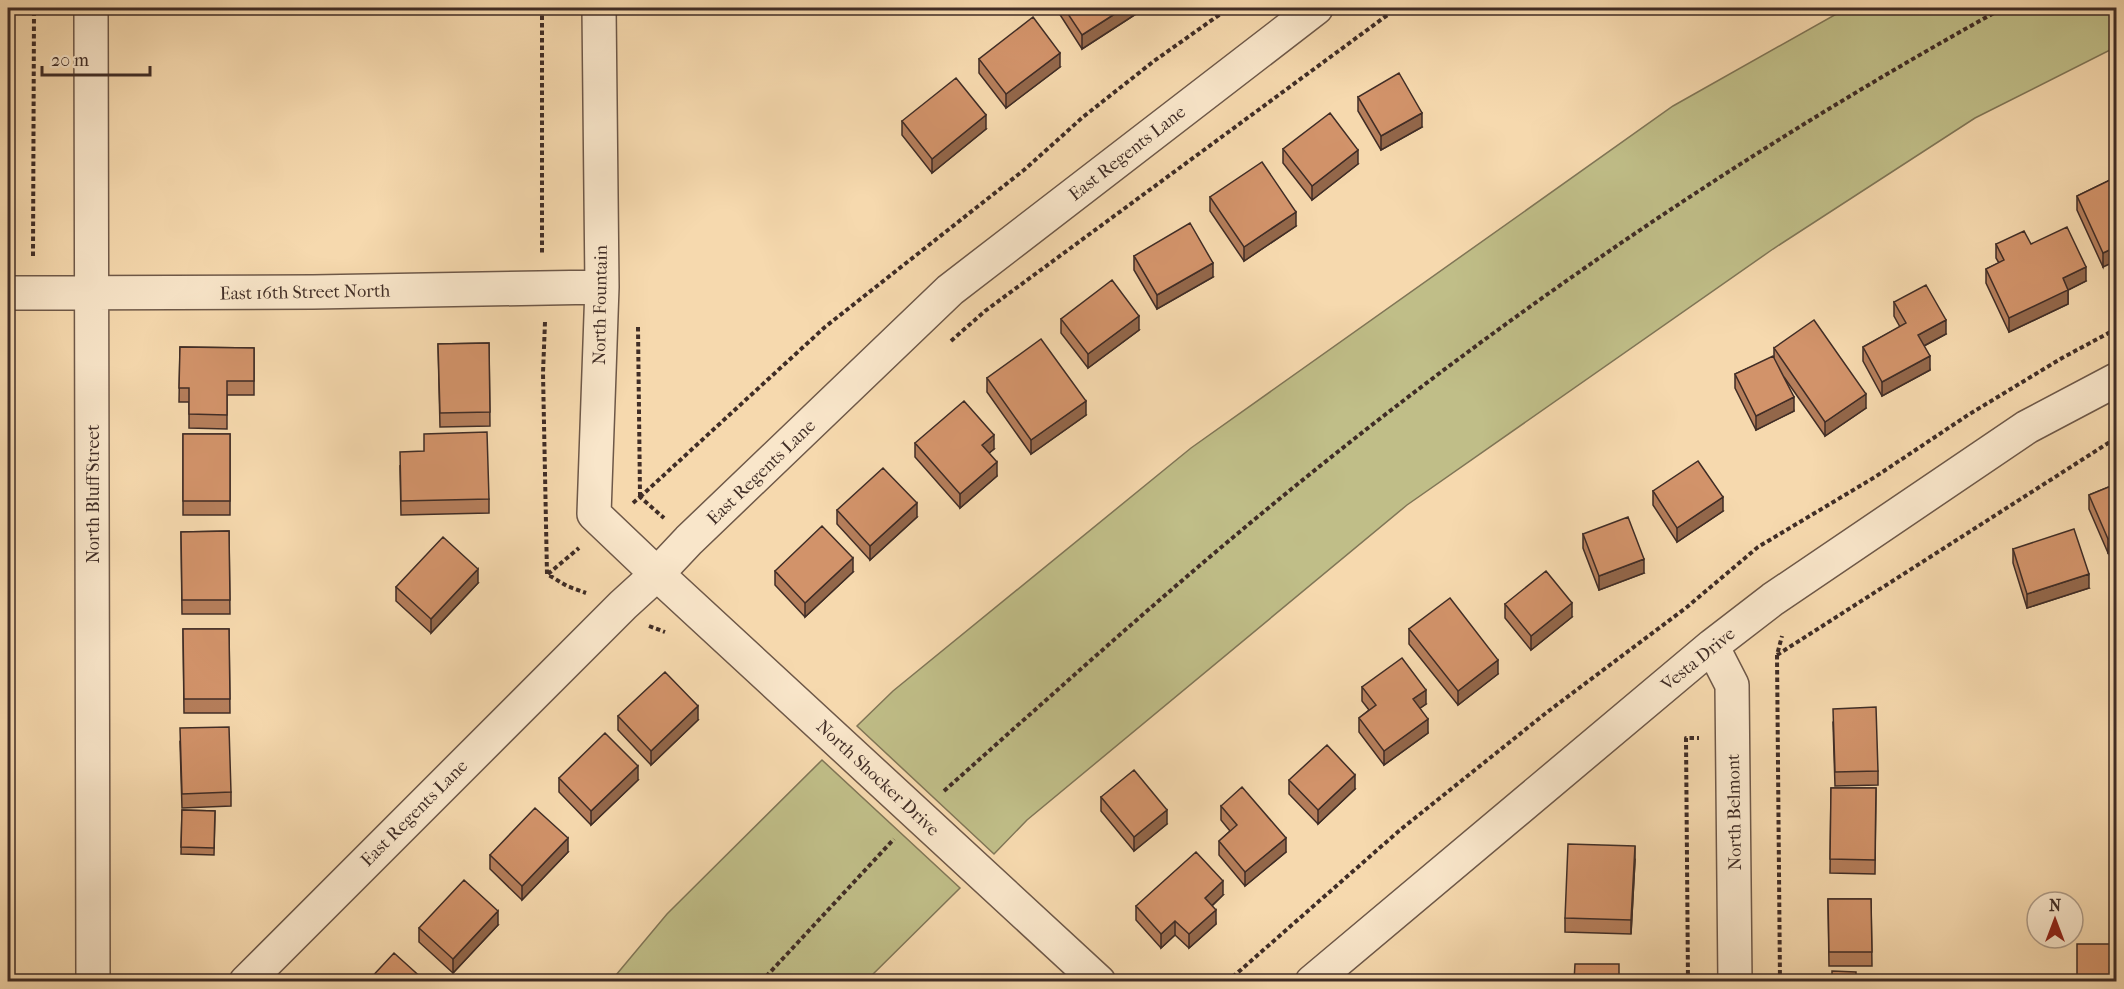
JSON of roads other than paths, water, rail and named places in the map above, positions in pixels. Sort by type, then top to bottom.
[{"type":"street","name":"North Bluff Street","points":[[91,8],[93,981]]},
{"type":"street","name":"North Fountain","points":[[599,8],[602,287],[594,514],[657,574]]},
{"type":"street","name":"East Regents Lane","points":[[246,981],[689,540],[950,290],[1316,8]]},
{"type":"street","name":"East 16th Street North","points":[[8,293],[313,292],[602,287]]},
{"type":"street","name":"Vesta Drive","points":[[1312,981],[1712,646],[1773,599],[2027,427],[2116,380]]},
{"type":"street","name":"North Shocker Drive","points":[[657,574],[1099,981]]},
{"type":"street","name":"North Belmont","points":[[1712,646],[1732,685],[1736,981]]}]
